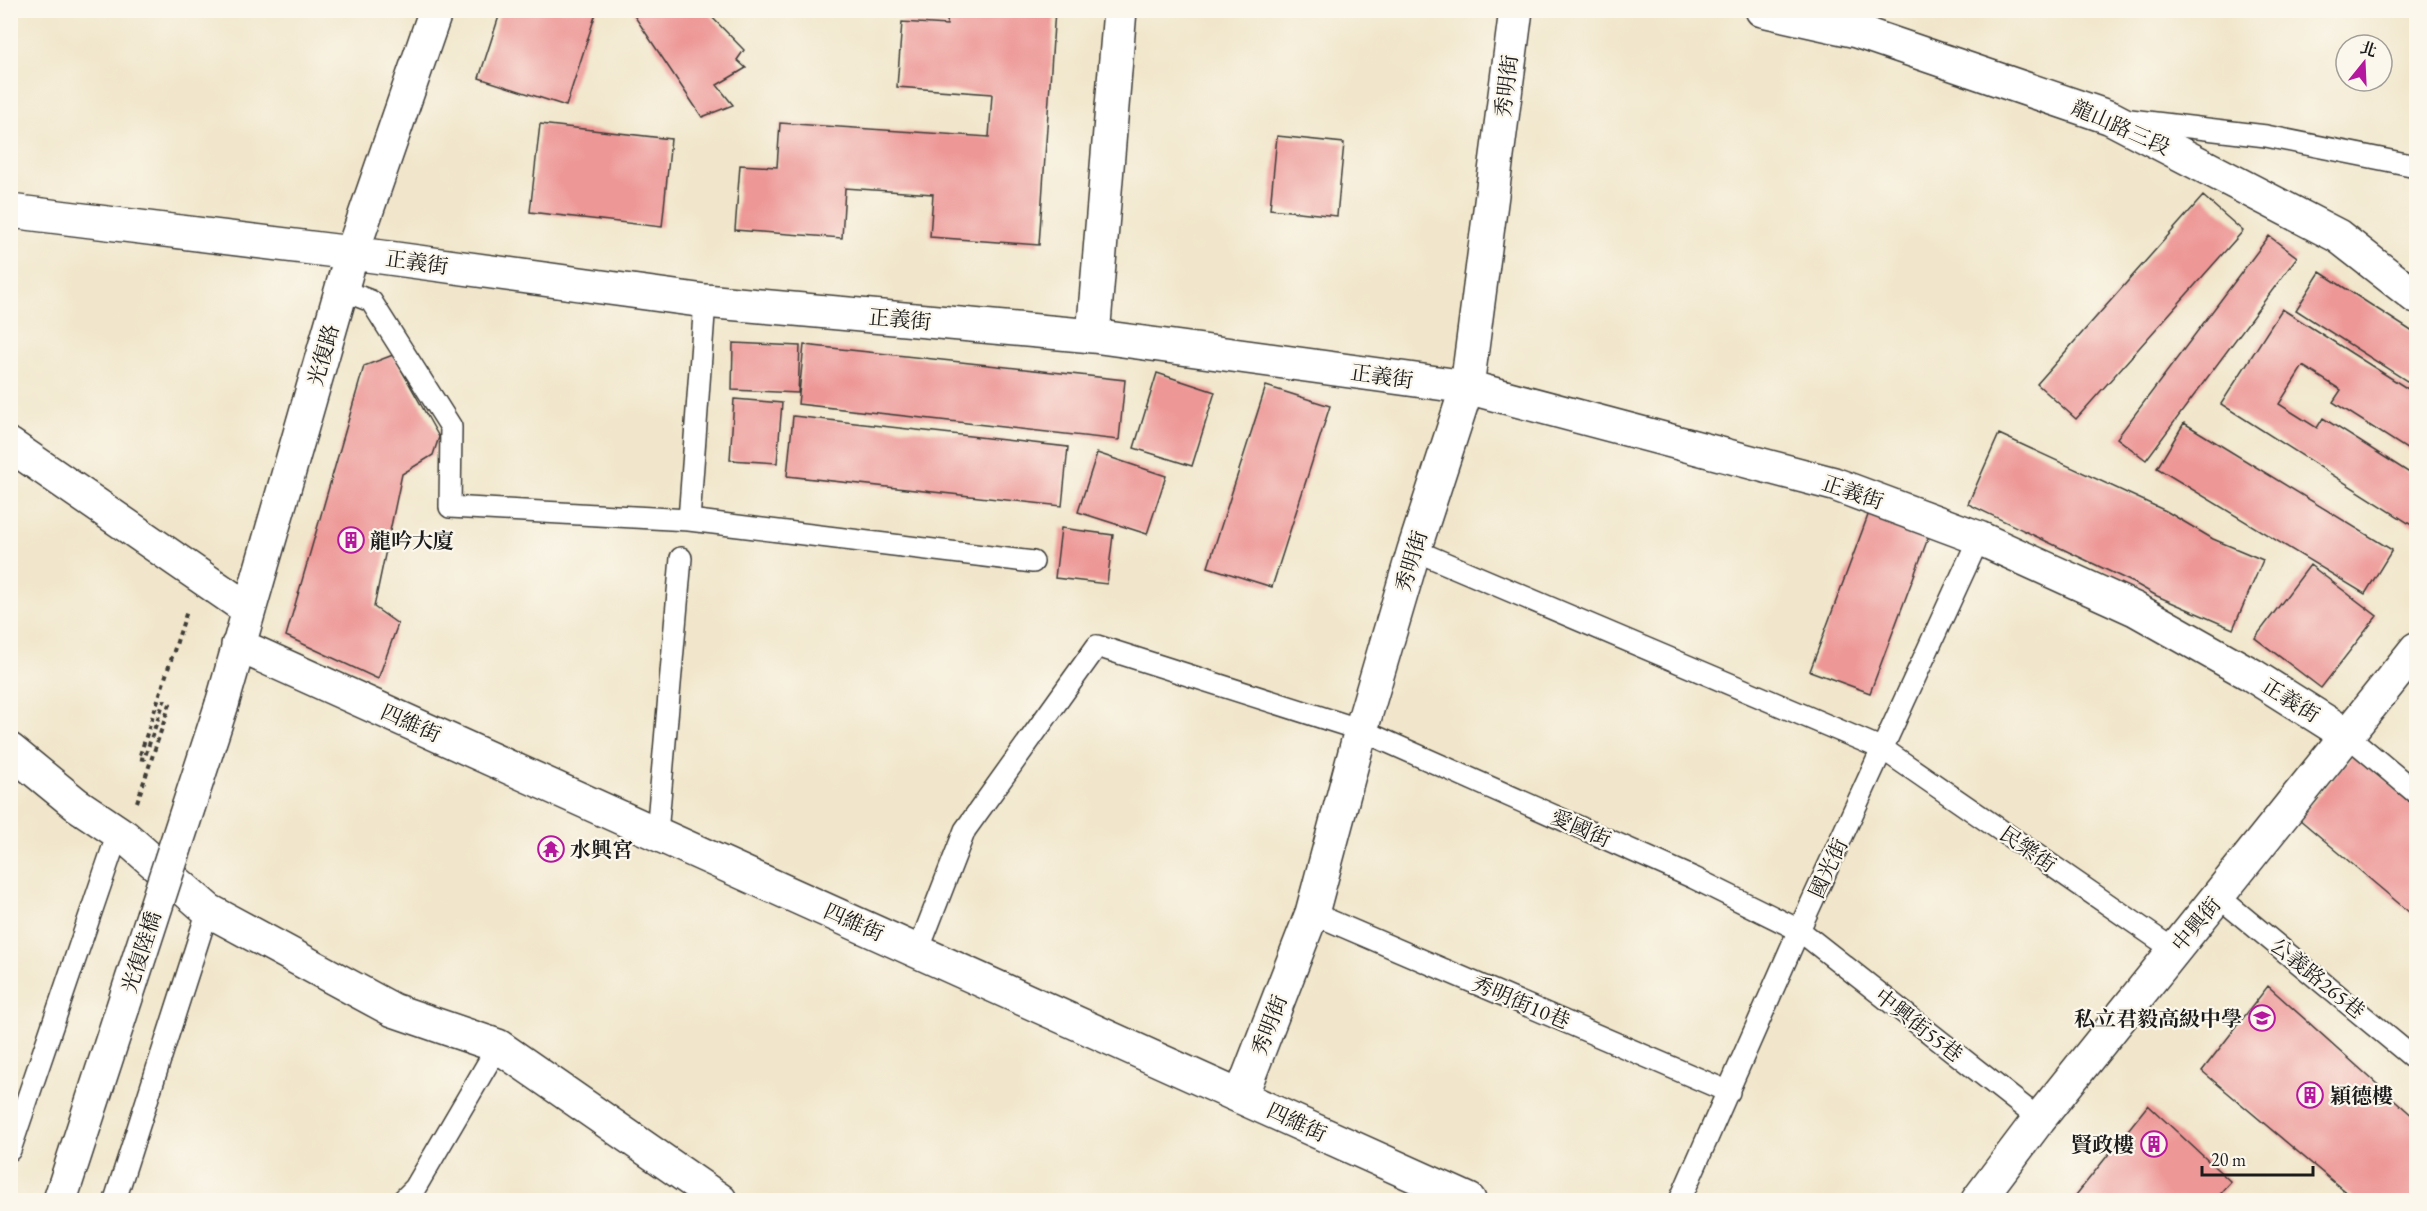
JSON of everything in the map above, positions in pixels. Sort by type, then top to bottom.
[{"type":"street","name":"光復路","points":[[222,704],[352,253],[436,10]]},
{"type":"street","points":[[1093,336],[1120,10]]},
{"type":"street","name":"秀明街","points":[[1241,1096],[1312,913],[1361,730],[1414,550],[1467,387],[1516,10]]},
{"type":"street","name":"龍山路三段","points":[[1762,10],[1858,21],[2111,118],[2338,236],[2416,297]]},
{"type":"street","name":"正義街","points":[[10,211],[352,253],[705,302],[1093,336],[1467,387],[1834,484],[1979,538],[2135,609],[2252,675],[2347,735]]},
{"type":"street","points":[[10,445],[249,610]]},
{"type":"street","name":"四維街","points":[[238,645],[1469,1200]]},
{"type":"street","name":"中興街","points":[[1978,1200],[2039,1119],[2416,649]]},
{"type":"street","name":"光復陸橋","points":[[60,1200],[222,704]]},
{"type":"street","points":[[10,750],[76,804],[122,835],[208,910],[393,1010],[498,1046],[720,1200]]},
{"type":"lane","points":[[2111,118],[2266,136],[2416,166]]},
{"type":"lane","points":[[342,290],[371,301],[451,427],[450,507],[689,520],[1033,562]]},
{"type":"lane","points":[[689,520],[705,302]]},
{"type":"lane","name":"國光街","points":[[1680,1200],[1799,930],[1979,538]]},
{"type":"lane","name":"民樂街","points":[[1414,550],[1883,749],[2174,950]]},
{"type":"lane","points":[[657,833],[681,558]]},
{"type":"lane","name":"愛國街","points":[[918,951],[965,830],[1097,646],[1361,730],[1694,878],[1799,930]]},
{"type":"lane","points":[[2347,735],[2416,793]]},
{"type":"lane","points":[[10,1150],[122,835]]},
{"type":"lane","name":"公義路265巷","points":[[2218,897],[2416,1060]]},
{"type":"lane","points":[[115,1200],[208,910]]},
{"type":"lane","name":"秀明街10巷","points":[[1312,913],[1729,1092]]},
{"type":"lane","name":"中興街55巷","points":[[1799,930],[2039,1119]]},
{"type":"lane","points":[[403,1200],[415,1188],[498,1046]]},
{"type":"path","points":[[122,835],[170,704],[164,701],[144,759],[139,758],[199,575]]},
{"type":"building","points":[[501,10],[597,10],[566,106],[479,78]]},
{"type":"building","points":[[635,10],[705,10],[744,50],[737,60],[746,68],[717,85],[733,105],[702,117],[633,14]]},
{"type":"building","points":[[948,10],[1055,10],[1039,245],[930,237],[933,194],[845,188],[842,238],[735,230],[740,165],[777,167],[780,123],[989,137],[992,94],[897,87],[902,22],[947,25]]},
{"type":"building","points":[[540,124],[671,139],[662,227],[530,212]]},
{"type":"building","points":[[1277,136],[1344,143],[1337,216],[1270,209]]},
{"type":"building","points":[[2203,196],[2243,231],[2076,419],[2037,384]]},
{"type":"building","points":[[2269,236],[2297,257],[2146,460],[2117,438]]},
{"type":"building","points":[[2320,272],[2416,334],[2416,387],[2296,310]]},
{"type":"building","points":[[2282,309],[2416,394],[2416,455],[2333,402],[2341,390],[2303,366],[2279,404],[2317,428],[2323,418],[2416,477],[2416,528],[2221,404]]},
{"type":"building","points":[[733,343],[800,346],[798,393],[732,390]]},
{"type":"building","points":[[804,345],[1125,380],[1119,440],[798,404]]},
{"type":"building","name":"龍吟大廈","points":[[393,355],[439,437],[433,455],[402,474],[374,607],[398,624],[378,679],[286,636],[364,366]]},
{"type":"building","points":[[1157,373],[1215,392],[1192,466],[1134,448]]},
{"type":"building","points":[[1266,386],[1330,406],[1272,587],[1208,567]]},
{"type":"building","points":[[734,399],[782,403],[777,463],[730,460]]},
{"type":"building","points":[[793,416],[1068,447],[1062,506],[787,476]]},
{"type":"building","points":[[2184,423],[2392,550],[2365,594],[2157,468]]},
{"type":"building","points":[[1999,434],[2166,511],[2213,539],[2263,560],[2233,629],[2157,596],[1968,504]]},
{"type":"building","points":[[1097,453],[1166,476],[1147,534],[1078,512]]},
{"type":"building","points":[[1870,510],[1930,533],[1870,693],[1810,671]]},
{"type":"building","points":[[1061,528],[1113,535],[1107,584],[1055,578]]},
{"type":"building","points":[[2310,565],[2377,616],[2321,688],[2255,638]]},
{"type":"building","points":[[2354,753],[2416,806],[2416,918],[2299,819]]},
{"type":"building","name":"穎德樓","points":[[2268,986],[2416,1119],[2416,1200],[2355,1200],[2202,1071]]},
{"type":"building","name":"賢政樓","points":[[2148,1105],[2231,1182],[2215,1200],[2072,1200]]},
{"type":"place","name":"龍吟大廈","points":[[351,540]]},
{"type":"place","name":"水興宮","points":[[551,849]]},
{"type":"place","name":"私立君毅高級中學","points":[[2262,1018]]},
{"type":"place","name":"穎德樓","points":[[2310,1095]]},
{"type":"place","name":"賢政樓","points":[[2154,1144]]}]
